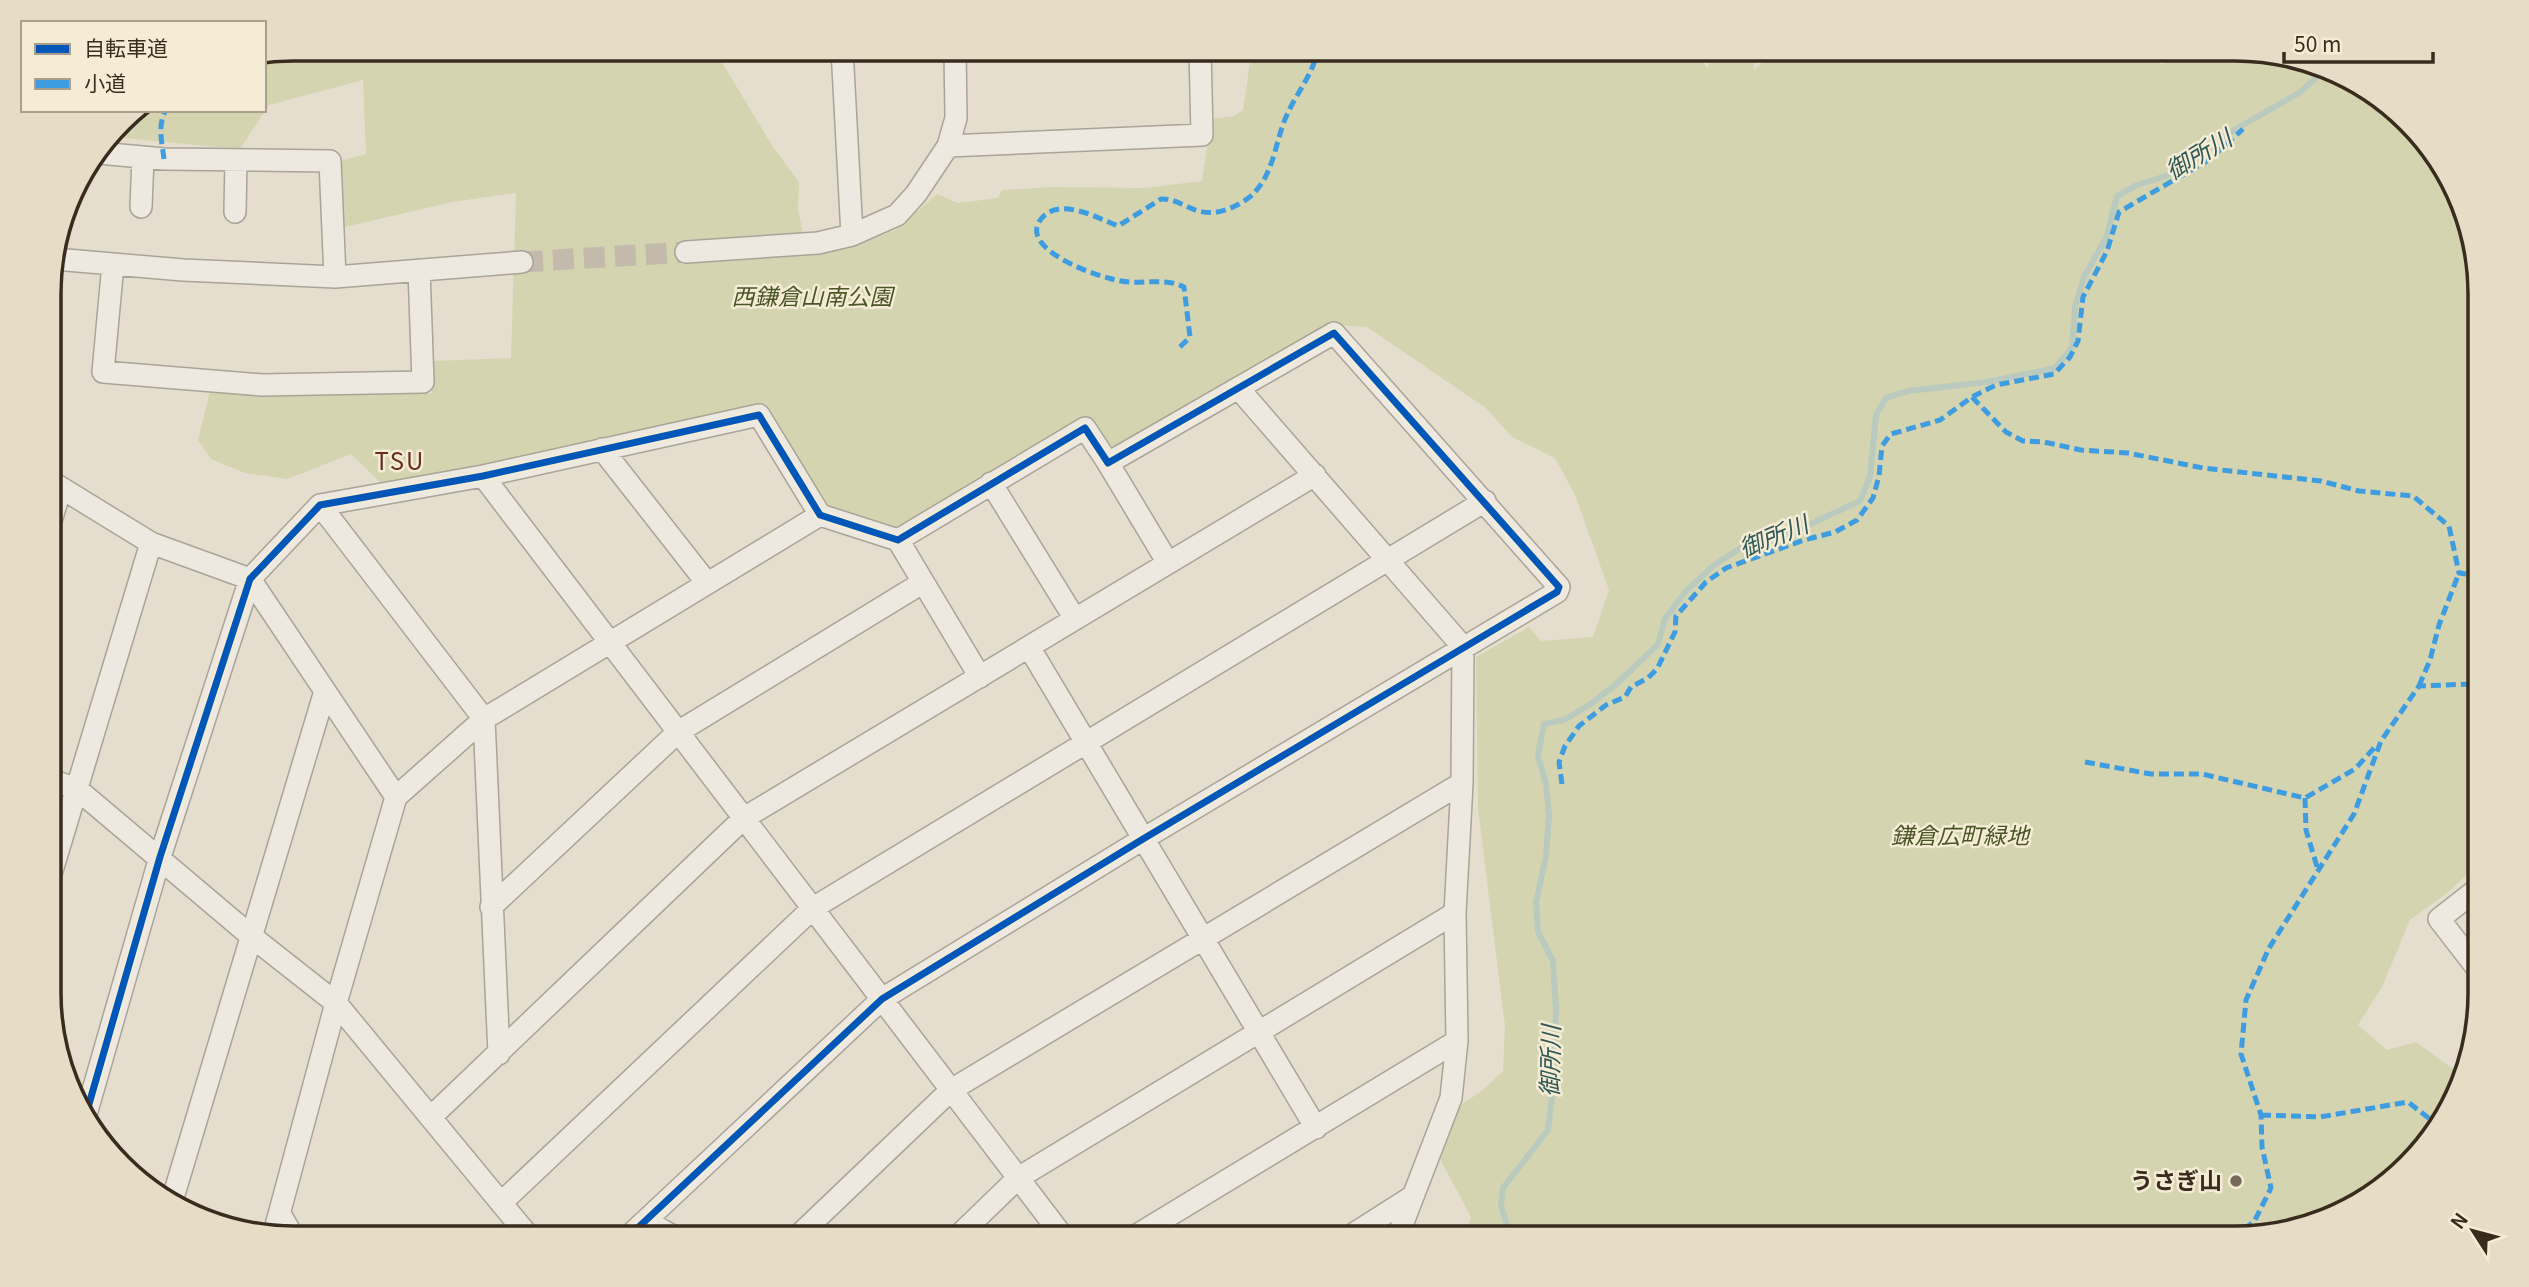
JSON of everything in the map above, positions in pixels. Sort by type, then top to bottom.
[{"type":"street","points":[[843,62],[852,235]]},
{"type":"street","points":[[686,252],[818,243],[852,235],[897,215],[916,194],[948,146],[956,118],[955,62]]},
{"type":"street","points":[[948,146],[1202,135],[1200,62]]},
{"type":"street","points":[[109,154],[330,161],[335,277]]},
{"type":"street","points":[[141,207],[143,157]]},
{"type":"street","points":[[235,212],[236,160]]},
{"type":"street","points":[[65,260],[183,270],[335,277],[522,262]]},
{"type":"street","points":[[113,264],[103,372],[262,385],[423,382],[419,270]]},
{"type":"street","points":[[640,1226],[882,999],[1143,839],[1557,592],[1559,587],[1334,333],[1108,463]]},
{"type":"street","points":[[1239,389],[1463,647],[1462,783],[1455,913],[1457,1041],[1451,1098],[1402,1225]]},
{"type":"street","points":[[89,1103],[160,857],[250,579],[320,505],[483,475],[759,415],[820,515],[898,540],[979,677]]},
{"type":"street","points":[[898,540],[1085,428],[1168,563]]},
{"type":"street","points":[[602,449],[707,583]]},
{"type":"street","points":[[483,475],[1055,1226]]},
{"type":"street","points":[[430,1117],[744,818],[1315,475]]},
{"type":"street","points":[[991,483],[1075,619]]},
{"type":"street","points":[[62,489],[152,543],[250,579],[396,797]]},
{"type":"street","points":[[501,1203],[813,908],[1485,501]]},
{"type":"street","points":[[320,505],[484,719],[499,1054]]},
{"type":"street","points":[[277,1224],[336,1003],[396,797],[484,719],[820,515]]},
{"type":"street","points":[[61,841],[152,543]]},
{"type":"street","points":[[491,907],[678,732],[922,583]]},
{"type":"street","points":[[1028,647],[1316,1128]]},
{"type":"street","points":[[174,1193],[325,691]]},
{"type":"street","points":[[809,1226],[951,1090],[1462,783]]},
{"type":"street","points":[[61,784],[77,789],[251,936],[336,1003],[520,1226]]},
{"type":"street","points":[[2468,896],[2439,919],[2468,956]]},
{"type":"street","points":[[969,1226],[1018,1178],[1455,913]]},
{"type":"street","points":[[1153,1226],[1457,1041]]},
{"type":"street","points":[[1366,1225],[1413,1196]]},
{"type":"street","points":[[646,1220],[656,1226]]},
{"type":"green space","points":[[1702,61],[1708,68],[1710,61],[1754,61],[1754,70],[1764,61],[2160,61],[2161,65],[2167,61],[2235,61],[2295,69],[2338,85],[2388,119],[2410,141],[2428,165],[2450,205],[2466,264],[2468,874],[2410,920],[2382,987],[2358,1025],[2387,1050],[2416,1042],[2454,1070],[2444,1096],[2410,1146],[2388,1168],[2364,1186],[2338,1202],[2310,1213],[2250,1225],[1468,1225],[1471,1217],[1440,1159],[1461,1105],[1483,1090],[1503,1071],[1505,1026],[1478,809],[1476,657],[1529,627],[1541,641],[1593,637],[1609,590],[1575,495],[1555,458],[1512,437],[1486,408],[1367,327],[1331,325],[1117,447],[1109,445],[1094,426],[903,527],[890,527],[825,506],[762,404],[479,472],[383,485],[351,454],[287,479],[245,473],[211,459],[198,440],[210,391],[432,393],[433,361],[511,358],[516,193],[452,202],[345,227],[340,161],[366,154],[363,80],[269,105],[266,110],[266,64],[279,62],[722,62],[773,147],[799,182],[798,211],[808,253],[849,248],[896,230],[937,194],[958,203],[998,198],[1002,190],[1053,187],[1145,188],[1202,181],[1211,119],[1234,116],[1243,110],[1250,62]]},
{"type":"green space","points":[[150,112],[264,112],[240,149],[122,138]]},
{"type":"waterway","name":"御所川","points":[[1507,1225],[1501,1206],[1503,1188],[1548,1130],[1553,1087],[1556,1009],[1553,961],[1538,932],[1536,903],[1546,855],[1549,815],[1546,784],[1538,755],[1544,724],[1564,720],[1614,686],[1658,644],[1665,619],[1686,591],[1713,566],[1742,547],[1780,538],[1860,501],[1870,477],[1876,415],[1886,398],[1908,391],[1987,382],[2055,368],[2072,348],[2075,307],[2084,277],[2107,236],[2117,196],[2137,185],[2166,176],[2200,156],[2234,130],[2299,93],[2316,76]]},
{"type":"tunnel","points":[[522,262],[686,252]]},
{"type":"marked path","points":[[1180,347],[1190,337],[1184,287],[1169,282],[1121,281],[1081,269],[1052,253],[1042,243],[1037,233],[1039,222],[1046,214],[1066,209],[1077,210],[1118,226],[1161,199],[1208,213],[1222,211],[1243,202],[1255,192],[1266,176],[1284,122],[1314,61]]},
{"type":"marked path","points":[[164,159],[161,128],[165,112]]},
{"type":"marked path","points":[[1562,784],[1559,762],[1565,746],[1579,726],[1606,705],[1625,697],[1631,687],[1648,678],[1657,669],[1675,632],[1676,616],[1706,582],[1726,568],[1804,540],[1835,532],[1857,520],[1873,498],[1879,476],[1882,446],[1891,434],[1940,420],[1972,397],[1996,385],[2054,374],[2070,357],[2078,341],[2083,297],[2107,251],[2119,212],[2210,159],[2243,129]]},
{"type":"marked path","points":[[1972,397],[2006,432],[2023,441],[2044,442],[2081,450],[2128,453],[2203,468],[2321,481],[2359,491],[2413,496],[2449,526],[2459,573],[2468,574]]},
{"type":"marked path","points":[[2419,686],[2459,573]]},
{"type":"marked path","points":[[2249,1225],[2254,1222],[2271,1188],[2262,1147],[2261,1115],[2241,1054],[2246,1000],[2269,948],[2354,814],[2381,741],[2419,686],[2468,684]]},
{"type":"marked path","points":[[2085,762],[2151,774],[2202,774],[2305,798],[2355,769],[2375,747]]},
{"type":"marked path","points":[[2305,798],[2306,830],[2318,870]]},
{"type":"marked path","points":[[2261,1115],[2320,1117],[2408,1102],[2430,1119]]},
{"type":"cycle path","points":[[89,1103],[160,857],[250,579],[320,505],[483,476],[759,415],[820,515],[898,540],[1085,428],[1108,463],[1334,333],[1559,587],[1557,592],[1143,839],[882,999],[640,1226]]},
{"type":"place","name":"うさぎ山","points":[[2236,1181]]},
{"type":"district","name":"TSU","points":[[400,462]]},
{"type":"park label","name":"西鎌倉山南公園","points":[[812,297]]},
{"type":"park label","name":"鎌倉広町緑地","points":[[1960,836]]}]
